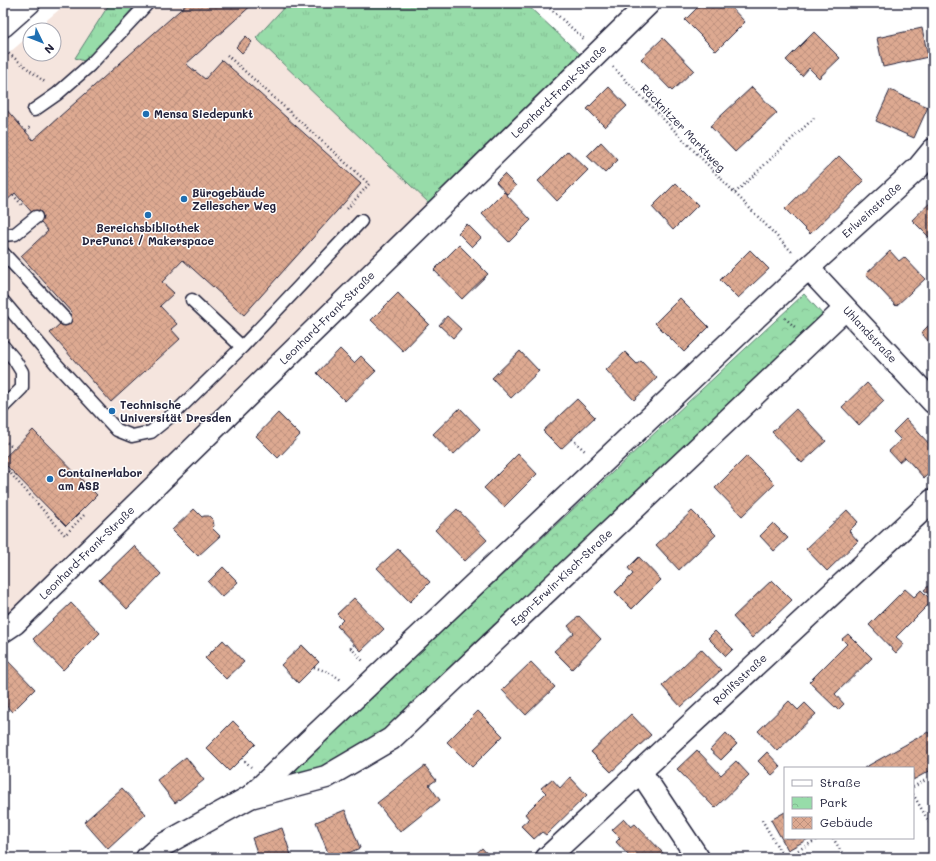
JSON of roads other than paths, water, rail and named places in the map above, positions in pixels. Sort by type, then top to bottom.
[{"type":"street","points":[[3,26],[29,3]]},
{"type":"street","name":"Leonhard-Frank-Straße","points":[[3,631],[16,622],[649,3]]},
{"type":"street","name":"Erlweinstraße","points":[[808,268],[919,167],[933,150]]},
{"type":"street","name":"Uhlandstraße","points":[[808,268],[933,402]]},
{"type":"street","name":"Egon-Erwin-Kisch-Straße","points":[[250,797],[808,268]]},
{"type":"street","name":"Egon-Erwin-Kisch-Straße","points":[[147,858],[161,846],[250,797],[326,777],[391,739],[845,309]]},
{"type":"street","name":"Rohlfsstraße","points":[[547,858],[933,500]]},
{"type":"street","points":[[640,771],[698,858]]},
{"type":"lane","points":[[34,110],[57,94],[90,65],[148,3]]},
{"type":"lane","points":[[3,235],[15,234],[36,217]]},
{"type":"lane","points":[[3,301],[57,365],[117,430],[132,436],[151,432],[177,412],[242,347],[361,221]]},
{"type":"lane","points":[[3,254],[66,319]]},
{"type":"lane","points":[[192,300],[242,347]]},
{"type":"lane","points":[[3,346],[14,359],[22,372],[22,388],[3,407]]},
{"type":"place","name":"Mensa Siedepunkt","points":[[146,114]]},
{"type":"place","name":"Bürogebäude Zellescher Weg","points":[[184,199]]},
{"type":"place","name":"Bereichsbibliothek DrePunct / Makerspace","points":[[148,215]]},
{"type":"place","name":"Technische Universität Dresden","points":[[112,411]]},
{"type":"place","name":"Containerlabor am ASB","points":[[50,479]]}]
